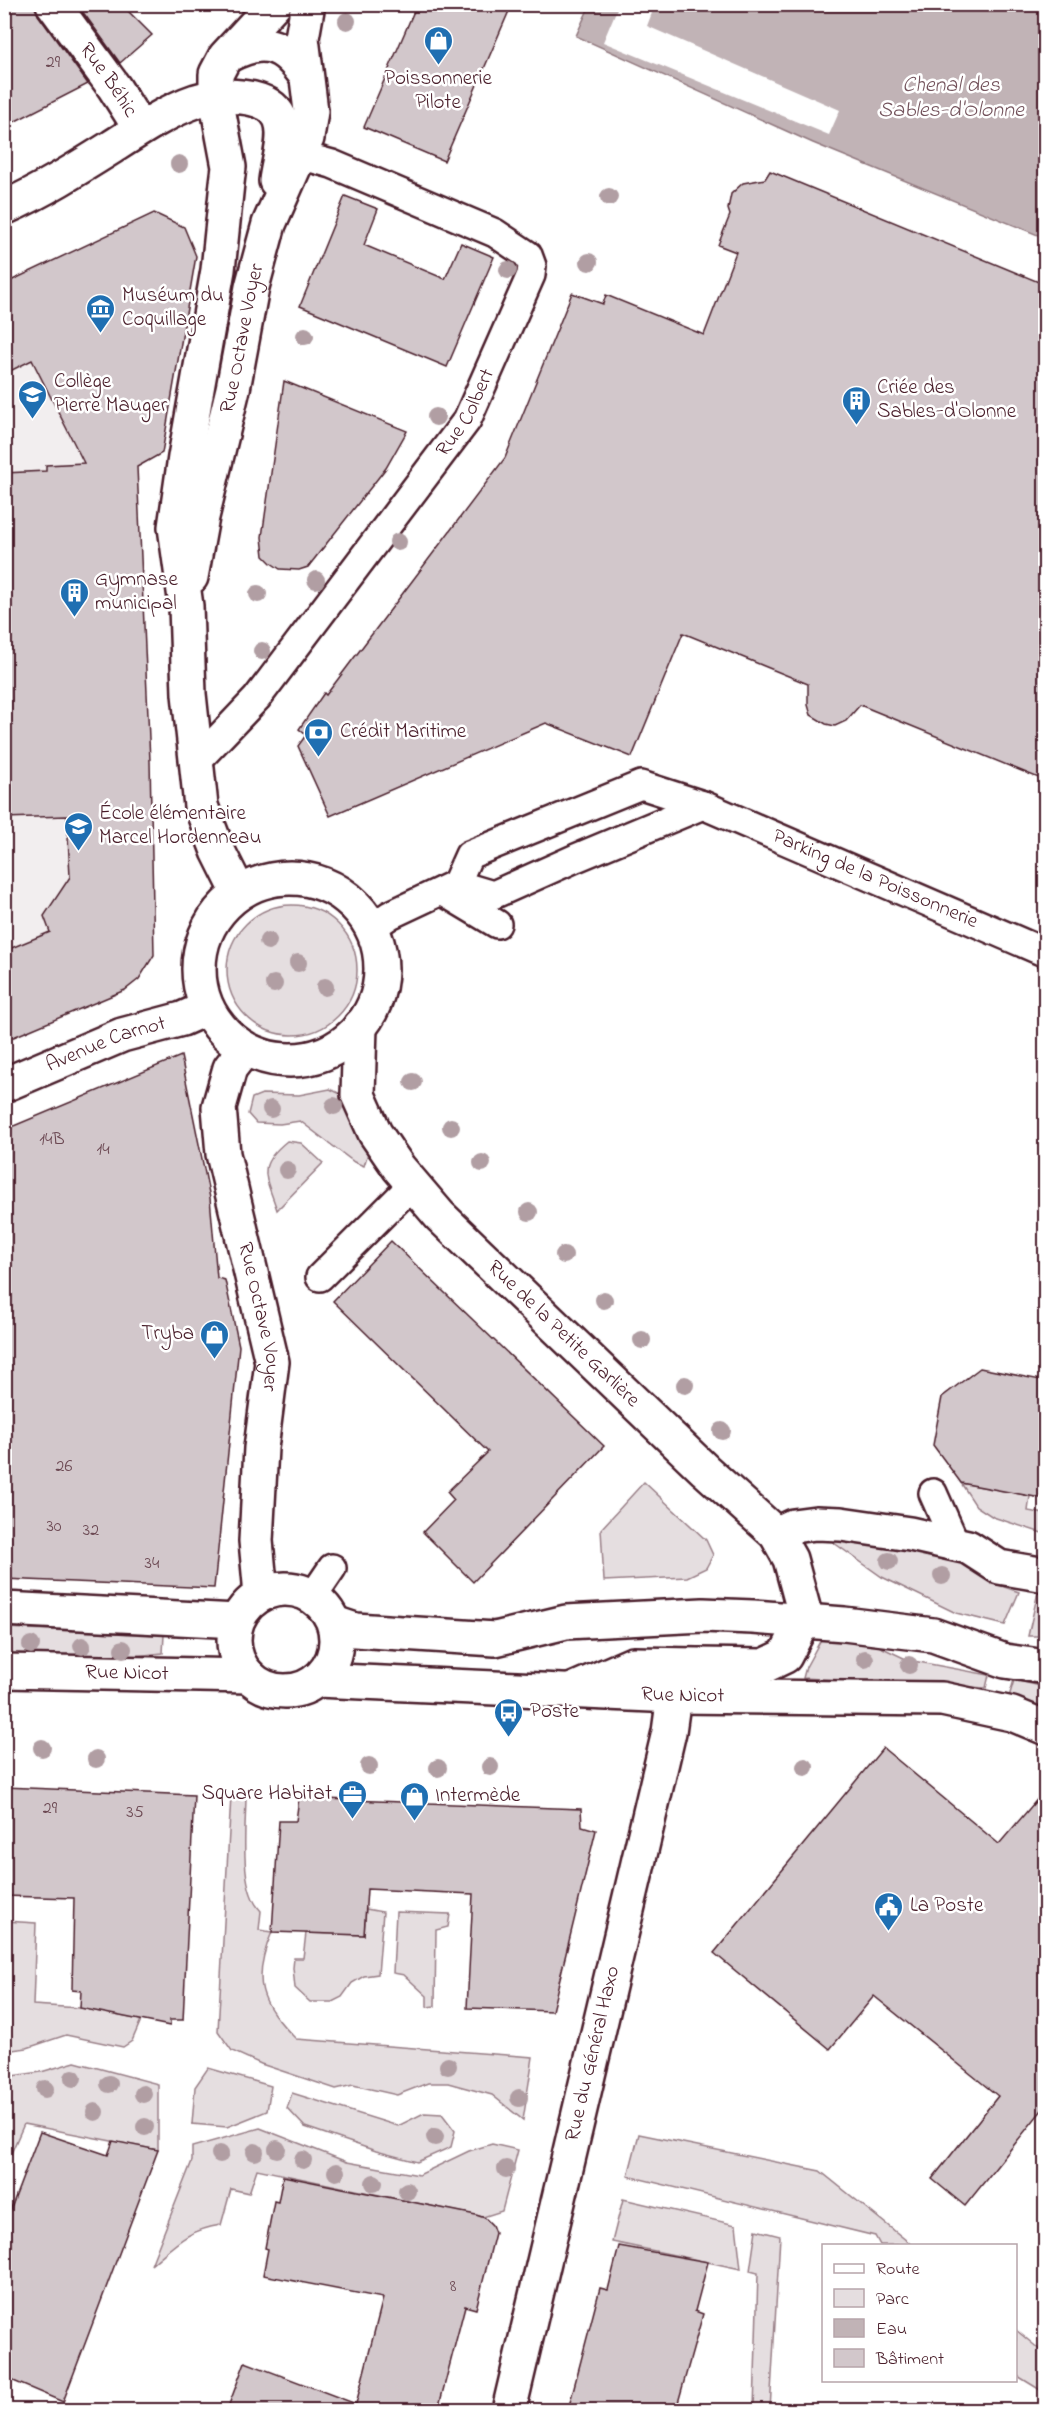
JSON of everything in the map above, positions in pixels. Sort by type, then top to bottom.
[{"type":"street","name":"Rue Béhic","points":[[53,4],[114,87],[150,123]]},
{"type":"street","points":[[150,123],[225,57],[274,4]]},
{"type":"street","name":"Rue Octave Voyer","points":[[186,606],[202,517],[234,389],[252,287],[290,152],[307,138],[311,111],[302,38],[308,4]]},
{"type":"street","points":[[225,57],[254,44],[268,45],[283,50],[294,59],[306,75]]},
{"type":"street","name":"Rue Octave Voyer","points":[[225,57],[207,100],[229,167],[218,270],[179,492],[175,527],[186,606],[189,694],[201,806],[218,851],[239,893]]},
{"type":"street","points":[[4,208],[62,177],[150,123],[207,100],[243,97],[270,105],[280,118],[290,152]]},
{"type":"street","points":[[294,878],[313,881],[348,898],[371,928],[379,947],[381,968],[379,989],[372,1009],[348,1039],[316,1056],[280,1060],[262,1057],[245,1049],[223,1032],[207,1008],[198,973],[205,936],[213,920],[239,893],[275,879],[294,878]]},
{"type":"street","name":"Avenue Carnot","points":[[4,1085],[122,1035],[182,1019],[207,1008]]},
{"type":"street","name":"Rue de la Petite Garlière","points":[[360,1026],[358,1095],[375,1133],[413,1184],[440,1216],[705,1470],[776,1534],[790,1559],[807,1622]]},
{"type":"street","name":"Rue Octave Voyer","points":[[245,1049],[230,1068],[219,1107],[224,1154],[272,1362],[261,1448],[256,1541],[261,1594]]},
{"type":"street","points":[[776,1534],[793,1526],[807,1524],[841,1524],[910,1534],[968,1547],[999,1567],[1046,1575]]},
{"type":"street","points":[[287,1588],[313,1596],[326,1608],[334,1623],[336,1648],[326,1671],[317,1680],[289,1691],[274,1690],[260,1684],[241,1666],[234,1644],[237,1621],[243,1610],[261,1594],[287,1588]]},
{"type":"street","points":[[4,1609],[237,1621]]},
{"type":"street","points":[[334,1623],[355,1630],[495,1639],[566,1622],[703,1615],[753,1617],[844,1624],[933,1635],[1005,1661],[1046,1667]]},
{"type":"street","points":[[573,1690],[633,1664],[764,1666],[785,1656],[799,1629],[807,1622]]},
{"type":"street","name":"Rue Nicot","points":[[4,1671],[249,1676]]},
{"type":"street","name":"Rue Nicot","points":[[317,1680],[674,1696],[942,1699],[1012,1714],[1046,1728]]},
{"type":"street","name":"Rue du Général Haxo","points":[[509,2410],[669,1732],[674,1696]]},
{"type":"lane","name":"Rue Colbert","points":[[195,763],[257,698],[467,420],[531,275],[532,266],[528,255],[495,234],[332,164],[290,152]]},
{"type":"lane","name":"Parking de la Poissonnerie","points":[[449,887],[469,855],[641,785],[703,805],[1046,953]]},
{"type":"lane","points":[[371,928],[390,915],[449,887],[493,895],[703,805]]},
{"type":"lane","points":[[449,887],[497,924]]},
{"type":"lane","points":[[320,1277],[413,1184]]},
{"type":"lane","points":[[933,1493],[956,1545]]},
{"type":"lane","points":[[313,1596],[332,1568]]},
{"type":"shaded area","name":"Collège Pierre Mauger","points":[[32,360],[87,470],[70,464],[46,465],[46,471],[5,473],[5,374]]},
{"type":"shaded area","name":"École élémentaire Marcel Hordenneau","points":[[150,761],[154,955],[139,979],[125,990],[5,1041],[4,768]]},
{"type":"green space","points":[[292,905],[317,910],[338,924],[352,945],[357,970],[352,995],[338,1016],[317,1030],[292,1035],[267,1030],[246,1016],[232,995],[227,970],[232,945],[246,924],[267,910]]},
{"type":"green space","points":[[330,1089],[345,1096],[368,1153],[364,1166],[354,1162],[300,1121],[280,1124],[256,1123],[248,1114],[252,1098],[262,1094],[299,1095]]},
{"type":"green space","points":[[287,1141],[301,1143],[323,1163],[277,1210],[267,1180],[267,1165],[270,1158]]},
{"type":"green space","points":[[644,1482],[706,1540],[713,1555],[706,1568],[687,1577],[604,1581],[601,1529]]},
{"type":"green space","points":[[961,1483],[1030,1496],[1028,1511],[1045,1514],[1045,1534],[993,1517],[976,1506]]},
{"type":"green space","points":[[827,1538],[962,1559],[990,1582],[1019,1592],[1005,1625],[956,1613],[882,1577]]},
{"type":"green space","points":[[1038,1592],[1045,1593],[1045,1636],[1028,1636]]},
{"type":"green space","points":[[830,1623],[908,1660],[989,1675],[986,1688],[803,1678],[806,1667]]},
{"type":"green space","points":[[5,1628],[164,1635],[163,1653],[125,1657],[5,1656]]},
{"type":"green space","points":[[1014,1680],[1045,1687],[1045,1707],[1009,1697]]},
{"type":"green space","points":[[246,1795],[245,1856],[249,1888],[261,1911],[259,1930],[272,1932],[262,1964],[261,1978],[267,2002],[284,2026],[296,2039],[533,2057],[523,2120],[492,2095],[448,2083],[428,2083],[397,2095],[353,2085],[336,2089],[261,2064],[232,2051],[218,2031],[231,1796]]},
{"type":"green space","points":[[366,1909],[383,1912],[378,1974],[364,1976],[352,1983],[342,1997],[332,2002],[310,2002],[295,1988],[293,1968],[294,1958],[303,1958],[306,1933],[364,1935]]},
{"type":"green space","points":[[396,1912],[450,1914],[448,1927],[436,1930],[435,2006],[427,2007],[427,1996],[404,1975],[393,1973]]},
{"type":"green space","points":[[5,1921],[36,1923],[33,2005],[80,2008],[141,2020],[132,2041],[123,2047],[66,2035],[27,2048],[5,2051]]},
{"type":"green space","points":[[75,2062],[158,2084],[158,2150],[24,2124],[5,2167],[5,2077],[41,2072]]},
{"type":"green space","points":[[208,2068],[271,2086],[267,2111],[227,2127],[192,2124],[195,2087]]},
{"type":"green space","points":[[292,2093],[398,2126],[424,2113],[442,2114],[455,2131],[451,2147],[417,2162],[305,2127],[287,2108]]},
{"type":"green space","points":[[260,2128],[347,2162],[419,2175],[469,2151],[492,2144],[518,2150],[502,2211],[483,2217],[257,2169],[249,2193],[231,2189],[221,2225],[191,2234],[175,2244],[151,2265],[192,2161],[192,2147]]},
{"type":"green space","points":[[639,2134],[820,2171],[911,2244],[879,2244],[875,2236],[628,2176]]},
{"type":"green space","points":[[623,2199],[736,2225],[741,2269],[612,2242]]},
{"type":"green space","points":[[756,2230],[780,2236],[770,2410],[754,2410],[758,2273],[750,2271]]},
{"type":"green space","points":[[1017,2331],[1045,2354],[1045,2389],[1042,2391],[1017,2376]]},
{"type":"water","name":"Chenal des Sables-d'Olonne","points":[[590,5],[1045,5],[1045,238],[813,143],[576,36]]},
{"type":"pier","points":[[619,4],[655,5],[647,26],[840,110],[829,135],[603,42]]},
{"type":"building","points":[[4,4],[35,4],[38,15],[88,84],[4,127]]},
{"type":"building","points":[[77,4],[121,4],[152,35],[120,63]]},
{"type":"building","name":"Poissonnerie Pilote","points":[[417,4],[512,4],[444,161],[364,127]]},
{"type":"building","points":[[770,171],[1046,285],[1046,781],[860,705],[846,721],[835,726],[826,724],[811,715],[808,705],[808,684],[683,633],[632,757],[546,723],[330,816],[298,746],[306,735],[299,729],[324,693],[326,695],[505,458],[572,293],[603,304],[606,295],[704,335],[736,252],[718,245],[730,215],[728,209],[731,194],[743,183],[765,179]]},
{"type":"building","points":[[345,196],[378,209],[364,245],[445,279],[461,243],[494,257],[447,367],[300,306]]},
{"type":"building","points":[[154,213],[184,227],[196,256],[162,453],[137,467],[150,761],[154,955],[139,979],[125,990],[4,1041],[4,951],[50,932],[44,916],[70,877],[67,816],[4,818],[4,473],[46,471],[46,465],[84,463],[32,360],[4,374],[4,284]]},
{"type":"building","points":[[284,381],[407,431],[386,468],[308,567],[299,570],[280,569],[271,563],[264,556],[262,537]]},
{"type":"building","points":[[181,1056],[210,1198],[217,1278],[225,1280],[239,1346],[214,1588],[4,1579],[8,1440],[4,1439],[4,1130]]},
{"type":"building","points":[[391,1241],[604,1446],[473,1582],[423,1532],[454,1500],[447,1492],[488,1452],[333,1301]]},
{"type":"building","points":[[980,1368],[1046,1381],[1046,1499],[961,1483],[933,1445],[942,1397]]},
{"type":"building","name":"La Poste","points":[[883,1748],[999,1844],[1046,1789],[1046,2105],[965,2206],[932,2179],[998,2096],[874,1996],[830,2049],[714,1953]]},
{"type":"building","points":[[4,1787],[194,1795],[183,2020],[170,2020],[170,2026],[80,2008],[81,1991],[72,1990],[74,1898],[4,1896]]},
{"type":"building","points":[[299,1798],[581,1809],[582,1826],[596,1830],[552,2011],[467,2008],[473,1894],[367,1889],[364,1935],[272,1932],[279,1821],[296,1821]]},
{"type":"building","points":[[40,2132],[108,2155],[113,2141],[158,2150],[63,2402],[4,2377],[4,2227]]},
{"type":"building","points":[[283,2176],[476,2215],[485,2218],[492,2225],[495,2233],[476,2309],[465,2306],[438,2410],[227,2410],[245,2362],[356,2404],[383,2298],[263,2275],[268,2249],[265,2248],[274,2201],[278,2202]]},
{"type":"building","points":[[619,2246],[708,2262],[695,2311],[703,2314],[676,2410],[568,2410],[600,2288],[608,2290]]},
{"type":"place","name":"Poissonnerie Pilote","points":[[438,66]]},
{"type":"place","name":"Muséum du Coquillage","points":[[101,334]]},
{"type":"place","name":"Collège Pierre Mauger","points":[[33,420]]},
{"type":"place","name":"Criée des Sables-d'Olonne","points":[[856,426]]},
{"type":"place","name":"Gymnase municipal","points":[[74,618]]},
{"type":"place","name":"Crédit Maritime","points":[[319,758]]},
{"type":"place","name":"École élémentaire Marcel Hordenneau","points":[[78,852]]},
{"type":"place","name":"Tryba","points":[[215,1360]]},
{"type":"place","name":"Poste","points":[[509,1738]]},
{"type":"place","name":"Square Habitat","points":[[353,1820]]},
{"type":"place","name":"Intermède","points":[[414,1822]]},
{"type":"place","name":"La Poste","points":[[889,1932]]}]
